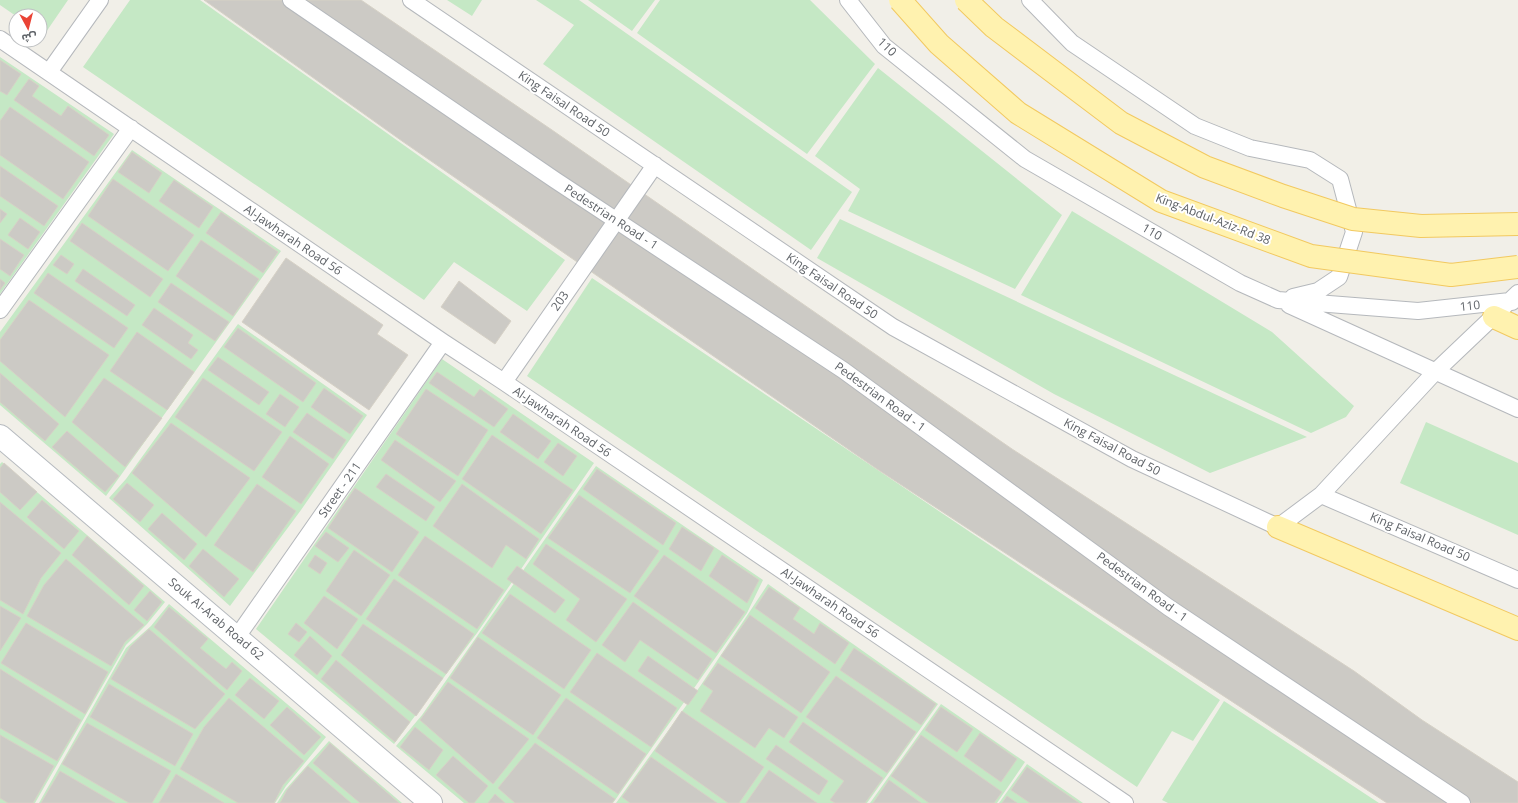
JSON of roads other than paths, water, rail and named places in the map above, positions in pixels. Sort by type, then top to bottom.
[{"type":"main road","name":"King-Abdul-Aziz-Rd 38","points":[[900,0],[939,44],[1018,113],[1161,201],[1311,256],[1451,275],[1518,267]]},
{"type":"main road","points":[[966,0],[994,27],[1121,123],[1205,167],[1283,196],[1353,219],[1421,226],[1518,224]]},
{"type":"main road","points":[[1494,317],[1518,328]]},
{"type":"main road","name":"Souk Al-Arab Road 62","points":[[0,436],[431,803]]},
{"type":"main road","points":[[1278,527],[1518,629]]},
{"type":"street","points":[[49,72],[100,0]]},
{"type":"street","name":"Pedestrian Road - 1","points":[[291,0],[617,220],[843,370],[1168,607],[1462,803]]},
{"type":"street","name":"110","points":[[848,0],[884,46],[1025,159],[1240,283],[1278,300],[1418,311],[1515,300]]},
{"type":"street","points":[[1030,0],[1072,43],[1195,126],[1250,148],[1310,160],[1340,179],[1354,232],[1339,277],[1318,291],[1278,300]]},
{"type":"street","name":"King Faisal Road 50","points":[[414,1],[893,327],[1132,459],[1278,527]]},
{"type":"street","name":"Al-Jawharah Road 56","points":[[0,39],[442,342],[504,382],[1125,803]]},
{"type":"street","points":[[0,310],[131,128]]},
{"type":"street","name":"203","points":[[504,382],[655,165]]},
{"type":"street","points":[[1278,300],[1518,409]]},
{"type":"street","points":[[1278,527],[1321,495],[1435,372],[1494,317],[1515,300]]},
{"type":"street","name":"Street - 211","points":[[237,637],[442,342]]},
{"type":"street","name":"King Faisal Road 50","points":[[1321,495],[1518,580]]}]
